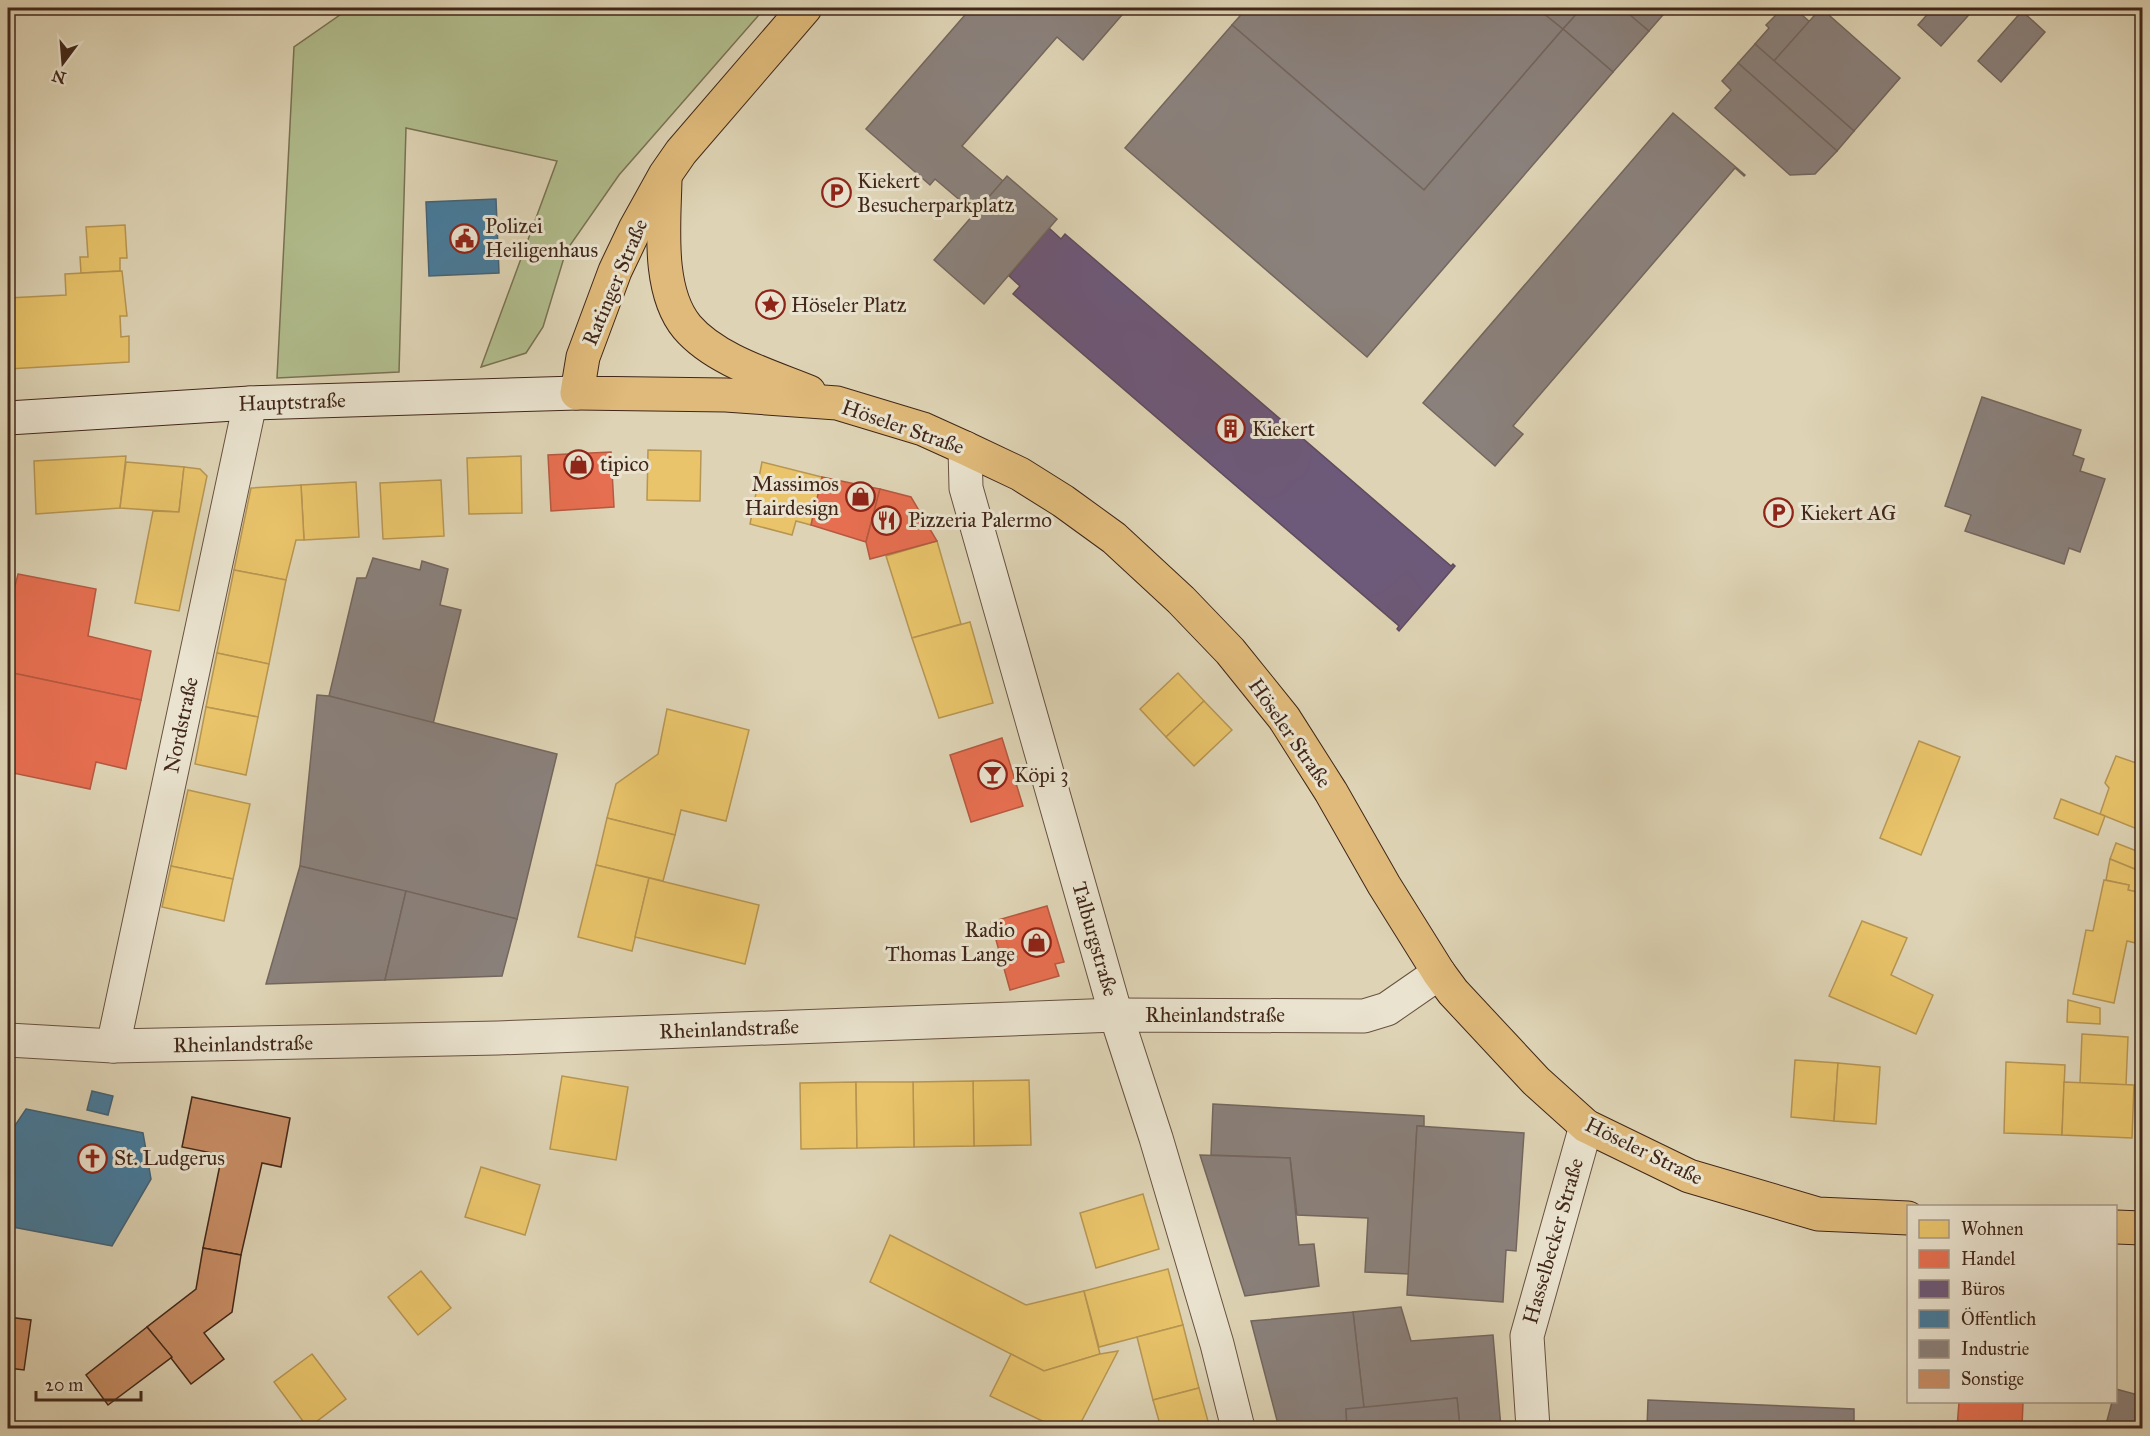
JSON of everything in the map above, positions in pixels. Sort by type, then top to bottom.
[{"type":"main road","name":"Ratinger Straße","points":[[577,393],[583,357],[615,271],[665,175],[681,152],[805,8]]},
{"type":"main road","name":"Ratinger Straße","points":[[665,175],[665,267],[673,302],[687,327],[710,346],[741,364],[837,403]]},
{"type":"main road","name":"Höseler Straße","points":[[577,393],[715,394],[837,403],[923,429],[1020,474],[1063,501],[1114,538],[1181,600],[1230,651],[1284,718],[1439,973],[1536,1082],[1586,1126],[1689,1176],[1818,1214],[1907,1218]]},
{"type":"main road","points":[[2117,1227],[2142,1228]]},
{"type":"street","name":"Hauptstraße","points":[[8,418],[250,403],[577,393]]},
{"type":"street","name":"Nordstraße","points":[[112,1046],[250,403]]},
{"type":"street","name":"Talburgstraße","points":[[965,448],[966,488],[1116,1015],[1156,1138],[1217,1344],[1238,1428]]},
{"type":"street","name":"Rheinlandstraße","points":[[8,1040],[112,1046],[498,1038],[1116,1015],[1364,1016],[1387,1009],[1439,973]]},
{"type":"street","name":"Hasselbecker Straße","points":[[1533,1428],[1527,1336],[1586,1126]]},
{"type":"green space","points":[[350,8],[765,8],[619,175],[566,251],[543,327],[526,353],[481,367],[557,161],[406,128],[399,372],[277,378],[294,47]]},
{"type":"building: Wohnen","points":[[125,225],[127,258],[120,258],[120,271],[81,273],[80,257],[88,257],[86,227]]},
{"type":"building: Wohnen","points":[[122,271],[127,316],[120,316],[121,337],[129,336],[129,362],[8,369],[8,298],[66,295],[65,274]]},
{"type":"building: Wohnen","points":[[648,450],[701,451],[700,501],[647,500]]},
{"type":"building: Wohnen","points":[[126,456],[120,508],[36,514],[34,461]]},
{"type":"building: Wohnen","points":[[521,456],[522,513],[469,514],[467,458]]},
{"type":"building: Wohnen","points":[[126,462],[184,467],[179,512],[120,508]]},
{"type":"building: Wohnen","points":[[762,462],[822,477],[811,525],[796,521],[792,535],[750,524]]},
{"type":"building: Wohnen","points":[[184,467],[200,469],[207,476],[179,611],[135,603],[153,511],[179,512]]},
{"type":"building: Wohnen","points":[[441,480],[444,536],[383,539],[380,483]]},
{"type":"building: Wohnen","points":[[356,482],[359,537],[304,540],[301,485]]},
{"type":"building: Wohnen","points":[[301,485],[304,540],[296,540],[286,580],[234,570],[251,488]]},
{"type":"building: Wohnen","points":[[937,541],[961,624],[912,638],[886,556]]},
{"type":"building: Wohnen","points":[[234,570],[286,580],[269,664],[217,653]]},
{"type":"building: Wohnen","points":[[970,622],[993,703],[939,718],[912,638]]},
{"type":"building: Wohnen","points":[[217,653],[269,664],[258,717],[206,707]]},
{"type":"building: Wohnen","points":[[1178,673],[1204,701],[1166,737],[1140,709]]},
{"type":"building: Wohnen","points":[[1204,701],[1232,730],[1194,766],[1166,737]]},
{"type":"building: Wohnen","points":[[206,707],[258,717],[246,775],[195,764]]},
{"type":"building: Wohnen","points":[[667,709],[749,730],[726,821],[681,810],[675,835],[607,818],[616,784],[658,754]]},
{"type":"building: Wohnen","points":[[1919,741],[1960,757],[1921,855],[1880,838]]},
{"type":"building: Wohnen","points":[[2116,756],[2142,765],[2142,831],[2100,814],[2109,788],[2105,783]]},
{"type":"building: Wohnen","points":[[188,790],[250,804],[233,879],[171,866]]},
{"type":"building: Wohnen","points":[[2061,799],[2105,816],[2098,835],[2054,818]]},
{"type":"building: Wohnen","points":[[607,818],[675,835],[663,881],[596,865]]},
{"type":"building: Wohnen","points":[[2116,843],[2142,853],[2142,872],[2110,859]]},
{"type":"building: Wohnen","points":[[2110,859],[2142,872],[2142,893],[2128,890],[2129,885],[2106,880]]},
{"type":"building: Wohnen","points":[[596,865],[649,878],[632,951],[578,937]]},
{"type":"building: Wohnen","points":[[171,866],[233,879],[224,921],[162,907]]},
{"type":"building: Wohnen","points":[[649,878],[759,905],[745,964],[635,937]]},
{"type":"building: Wohnen","points":[[2104,880],[2129,885],[2128,890],[2142,893],[2140,944],[2127,941],[2114,1003],[2073,994],[2086,930],[2093,931]]},
{"type":"building: Wohnen","points":[[1862,921],[1907,938],[1891,975],[1933,995],[1916,1034],[1829,996]]},
{"type":"building: Wohnen","points":[[2068,1000],[2100,1008],[2100,1024],[2067,1022]]},
{"type":"building: Wohnen","points":[[2082,1034],[2128,1037],[2126,1085],[2080,1083]]},
{"type":"building: Wohnen","points":[[1795,1060],[1838,1063],[1834,1121],[1791,1117]]},
{"type":"building: Wohnen","points":[[2006,1062],[2065,1065],[2062,1135],[2004,1133]]},
{"type":"building: Wohnen","points":[[1838,1063],[1880,1067],[1876,1124],[1834,1121]]},
{"type":"building: Wohnen","points":[[562,1076],[628,1087],[616,1160],[550,1149]]},
{"type":"building: Wohnen","points":[[1029,1080],[1031,1145],[974,1146],[973,1081]]},
{"type":"building: Wohnen","points":[[973,1081],[974,1146],[914,1147],[913,1082]]},
{"type":"building: Wohnen","points":[[856,1082],[857,1148],[801,1149],[800,1083]]},
{"type":"building: Wohnen","points":[[856,1082],[913,1082],[914,1147],[857,1148]]},
{"type":"building: Wohnen","points":[[2064,1082],[2134,1085],[2132,1138],[2062,1135]]},
{"type":"building: Wohnen","points":[[481,1167],[540,1185],[525,1235],[465,1217]]},
{"type":"building: Wohnen","points":[[1143,1194],[1159,1249],[1096,1268],[1080,1213]]},
{"type":"building: Wohnen","points":[[890,1235],[1026,1305],[1084,1291],[1100,1354],[1044,1371],[870,1282]]},
{"type":"building: Wohnen","points":[[1168,1269],[1183,1325],[1099,1347],[1084,1291]]},
{"type":"building: Wohnen","points":[[421,1271],[451,1308],[418,1335],[388,1297]]},
{"type":"building: Wohnen","points":[[1183,1325],[1199,1388],[1153,1400],[1137,1337]]},
{"type":"building: Wohnen","points":[[1118,1351],[1078,1428],[1057,1428],[990,1396],[1011,1354],[1044,1371],[1100,1354]]},
{"type":"building: Wohnen","points":[[312,1354],[346,1399],[308,1428],[274,1382]]},
{"type":"building: Wohnen","points":[[1199,1388],[1209,1425],[1197,1428],[1161,1428],[1153,1400]]},
{"type":"building: Handel","points":[[611,452],[614,507],[551,511],[548,455]]},
{"type":"building: Handel","points":[[822,477],[880,489],[866,542],[811,525]]},
{"type":"building: Handel","points":[[880,489],[911,497],[937,541],[870,559],[866,542]]},
{"type":"building: Handel","points":[[18,574],[96,589],[88,636],[151,651],[141,700],[8,672],[8,604],[10,605]]},
{"type":"building: Handel","points":[[8,672],[141,700],[126,769],[96,762],[90,789],[8,772]]},
{"type":"building: Handel","points":[[1002,738],[1023,806],[971,822],[950,755]]},
{"type":"building: Handel","points":[[1047,906],[1064,962],[1055,964],[1059,976],[1010,990],[991,922]]},
{"type":"building: Handel","points":[[1959,1403],[2023,1403],[2022,1427],[1957,1428]]},
{"type":"building: Büros","name":"Kiekert","points":[[1049,228],[1061,239],[1065,234],[1451,566],[1453,564],[1455,566],[1399,631],[1397,629],[1399,626],[1013,294],[1020,286],[1009,276]]},
{"type":"building: Öffentlich","points":[[496,199],[499,273],[429,276],[426,202]]},
{"type":"building: Öffentlich","points":[[92,1091],[113,1096],[108,1115],[87,1110]]},
{"type":"building: Öffentlich","points":[[26,1109],[143,1133],[151,1179],[112,1246],[13,1227],[8,1195],[8,1136]]},
{"type":"building: Industrie","points":[[971,8],[1128,8],[1083,60],[1057,37],[962,146],[1003,181],[975,213],[935,179],[930,185],[866,129]]},
{"type":"building: Industrie","points":[[1247,8],[1537,8],[1563,29],[1424,190],[1232,25]]},
{"type":"building: Industrie","points":[[1537,8],[1582,8],[1563,29]]},
{"type":"building: Industrie","points":[[1582,8],[1622,8],[1649,31],[1613,72],[1563,29]]},
{"type":"building: Industrie","points":[[1622,8],[1669,8],[1649,31]]},
{"type":"building: Industrie","points":[[1783,8],[1794,8],[1810,22],[1774,61],[1755,44],[1769,28],[1766,25]]},
{"type":"building: Industrie","points":[[1821,8],[1900,78],[1854,131],[1774,61]]},
{"type":"building: Industrie","points":[[1933,8],[1975,8],[1941,46],[1918,25]]},
{"type":"building: Industrie","points":[[2022,11],[2045,32],[2001,82],[1978,61]]},
{"type":"building: Industrie","points":[[1232,25],[1424,190],[1563,29],[1613,72],[1367,357],[1125,148]]},
{"type":"building: Industrie","points":[[1755,44],[1854,131],[1837,151],[1738,63]]},
{"type":"building: Industrie","points":[[1738,63],[1837,151],[1815,174],[1790,175],[1715,108],[1731,90],[1722,81]]},
{"type":"building: Industrie","points":[[1673,113],[1745,175],[1735,168],[1513,426],[1523,434],[1495,466],[1423,403]]},
{"type":"building: Industrie","points":[[1007,176],[1057,219],[984,304],[934,260]]},
{"type":"building: Industrie","points":[[1982,397],[2081,430],[2073,455],[2084,459],[2080,471],[2105,479],[2080,552],[2069,548],[2064,564],[1965,531],[1971,515],[1945,506]]},
{"type":"building: Industrie","points":[[373,558],[420,570],[422,561],[448,569],[440,605],[461,610],[433,724],[329,696],[357,578],[366,578]]},
{"type":"building: Industrie","points":[[317,695],[329,696],[557,754],[517,919],[300,866]]},
{"type":"building: Industrie","points":[[300,866],[406,891],[385,980],[266,984]]},
{"type":"building: Industrie","points":[[406,891],[517,919],[502,976],[385,980]]},
{"type":"building: Industrie","points":[[1213,1104],[1424,1116],[1424,1126],[1417,1126],[1409,1274],[1365,1272],[1368,1218],[1297,1215],[1290,1158],[1211,1155]]},
{"type":"building: Industrie","points":[[1417,1126],[1524,1133],[1516,1251],[1506,1250],[1503,1302],[1407,1295]]},
{"type":"building: Industrie","points":[[1200,1155],[1290,1158],[1299,1245],[1314,1244],[1319,1286],[1245,1296]]},
{"type":"building: Industrie","points":[[1401,1307],[1411,1341],[1493,1335],[1501,1428],[1460,1428],[1457,1398],[1364,1408],[1353,1312]]},
{"type":"building: Industrie","points":[[1353,1312],[1364,1408],[1346,1409],[1347,1428],[1279,1428],[1251,1321]]},
{"type":"building: Industrie","points":[[2117,1389],[2142,1396],[2142,1428],[2105,1428],[2112,1403],[2117,1403]]},
{"type":"building: Industrie","points":[[1457,1398],[1460,1428],[1347,1428],[1346,1409]]},
{"type":"building: Industrie","points":[[1648,1400],[1854,1409],[1854,1428],[1647,1428]]},
{"type":"building: Sonstige","points":[[192,1097],[290,1118],[281,1167],[262,1163],[241,1255],[203,1248],[222,1155],[182,1147]]},
{"type":"building: Sonstige","points":[[203,1248],[241,1255],[232,1312],[204,1333],[224,1359],[191,1384],[147,1327],[196,1289]]},
{"type":"building: Sonstige","points":[[8,1317],[31,1320],[24,1370],[8,1368]]},
{"type":"building: Sonstige","points":[[147,1327],[172,1357],[108,1405],[86,1375]]},
{"type":"place","name":"Kiekert Besucherparkplatz","points":[[836,193]]},
{"type":"place","name":"Polizei Heiligenhaus","points":[[464,238]]},
{"type":"place","name":"Höseler Platz","points":[[770,305]]},
{"type":"place","name":"Kiekert","points":[[1231,429]]},
{"type":"place","name":"tipico","points":[[579,464]]},
{"type":"place","name":"Massimos Hairdesign","points":[[860,496]]},
{"type":"place","name":"Kiekert AG","points":[[1779,513]]},
{"type":"place","name":"Pizzeria Palermo","points":[[887,520]]},
{"type":"place","name":"Köpi 3","points":[[993,775]]},
{"type":"place","name":"Radio Thomas Lange","points":[[1036,942]]},
{"type":"place","name":"St. Ludgerus","points":[[93,1158]]}]
